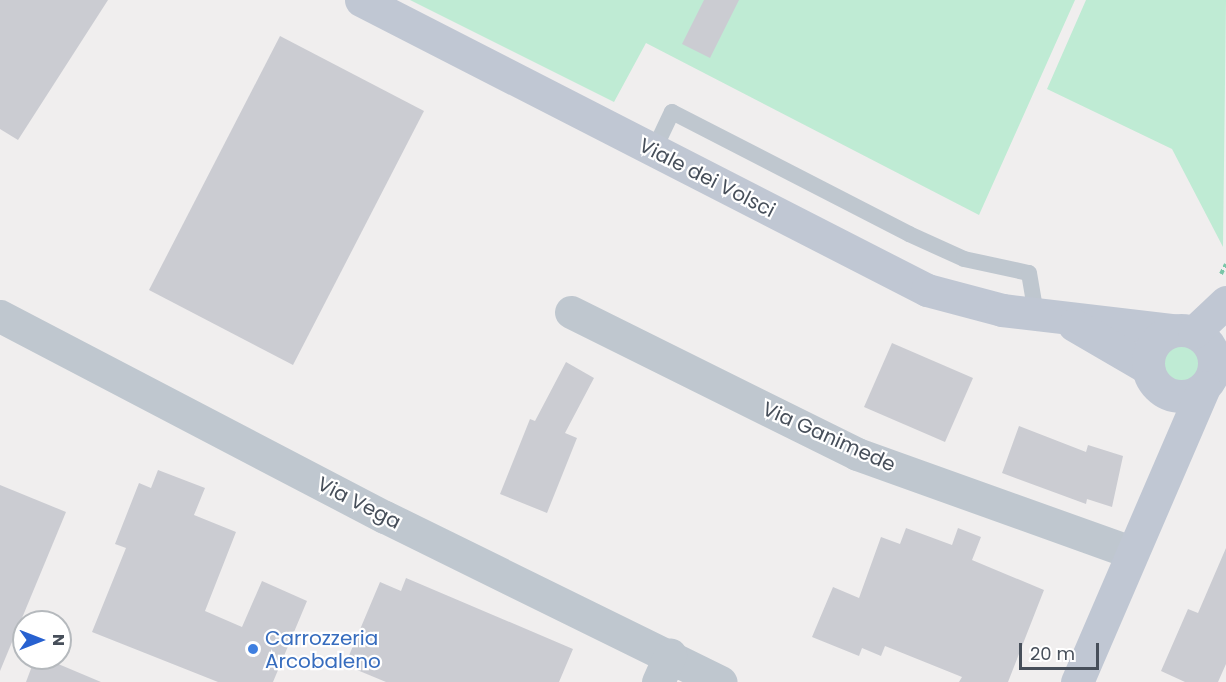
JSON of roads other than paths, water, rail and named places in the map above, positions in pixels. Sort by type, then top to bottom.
[{"type":"street","name":"Viale dei Volsci","points":[[361,0],[905,280],[953,299],[1051,317],[1096,317],[1202,349]]},
{"type":"street","points":[[1155,379],[1183,396],[1202,349],[1226,302]]},
{"type":"street","name":"Via Ganimede","points":[[571,312],[857,454],[1131,552]]},
{"type":"street","name":"Via Vega","points":[[0,316],[386,517],[664,669],[721,682]]},
{"type":"street","name":"Viale dei Volsci","points":[[1051,317],[1155,379]]},
{"type":"street","points":[[1169,461],[1150,349],[1202,349]]},
{"type":"street","points":[[1077,682],[1169,461],[1202,349]]},
{"type":"lane","points":[[654,150],[672,112],[909,234],[964,258],[1029,273],[1051,317]]},
{"type":"place","name":"Carrozzeria Arcobaleno","points":[[253,649]]}]
